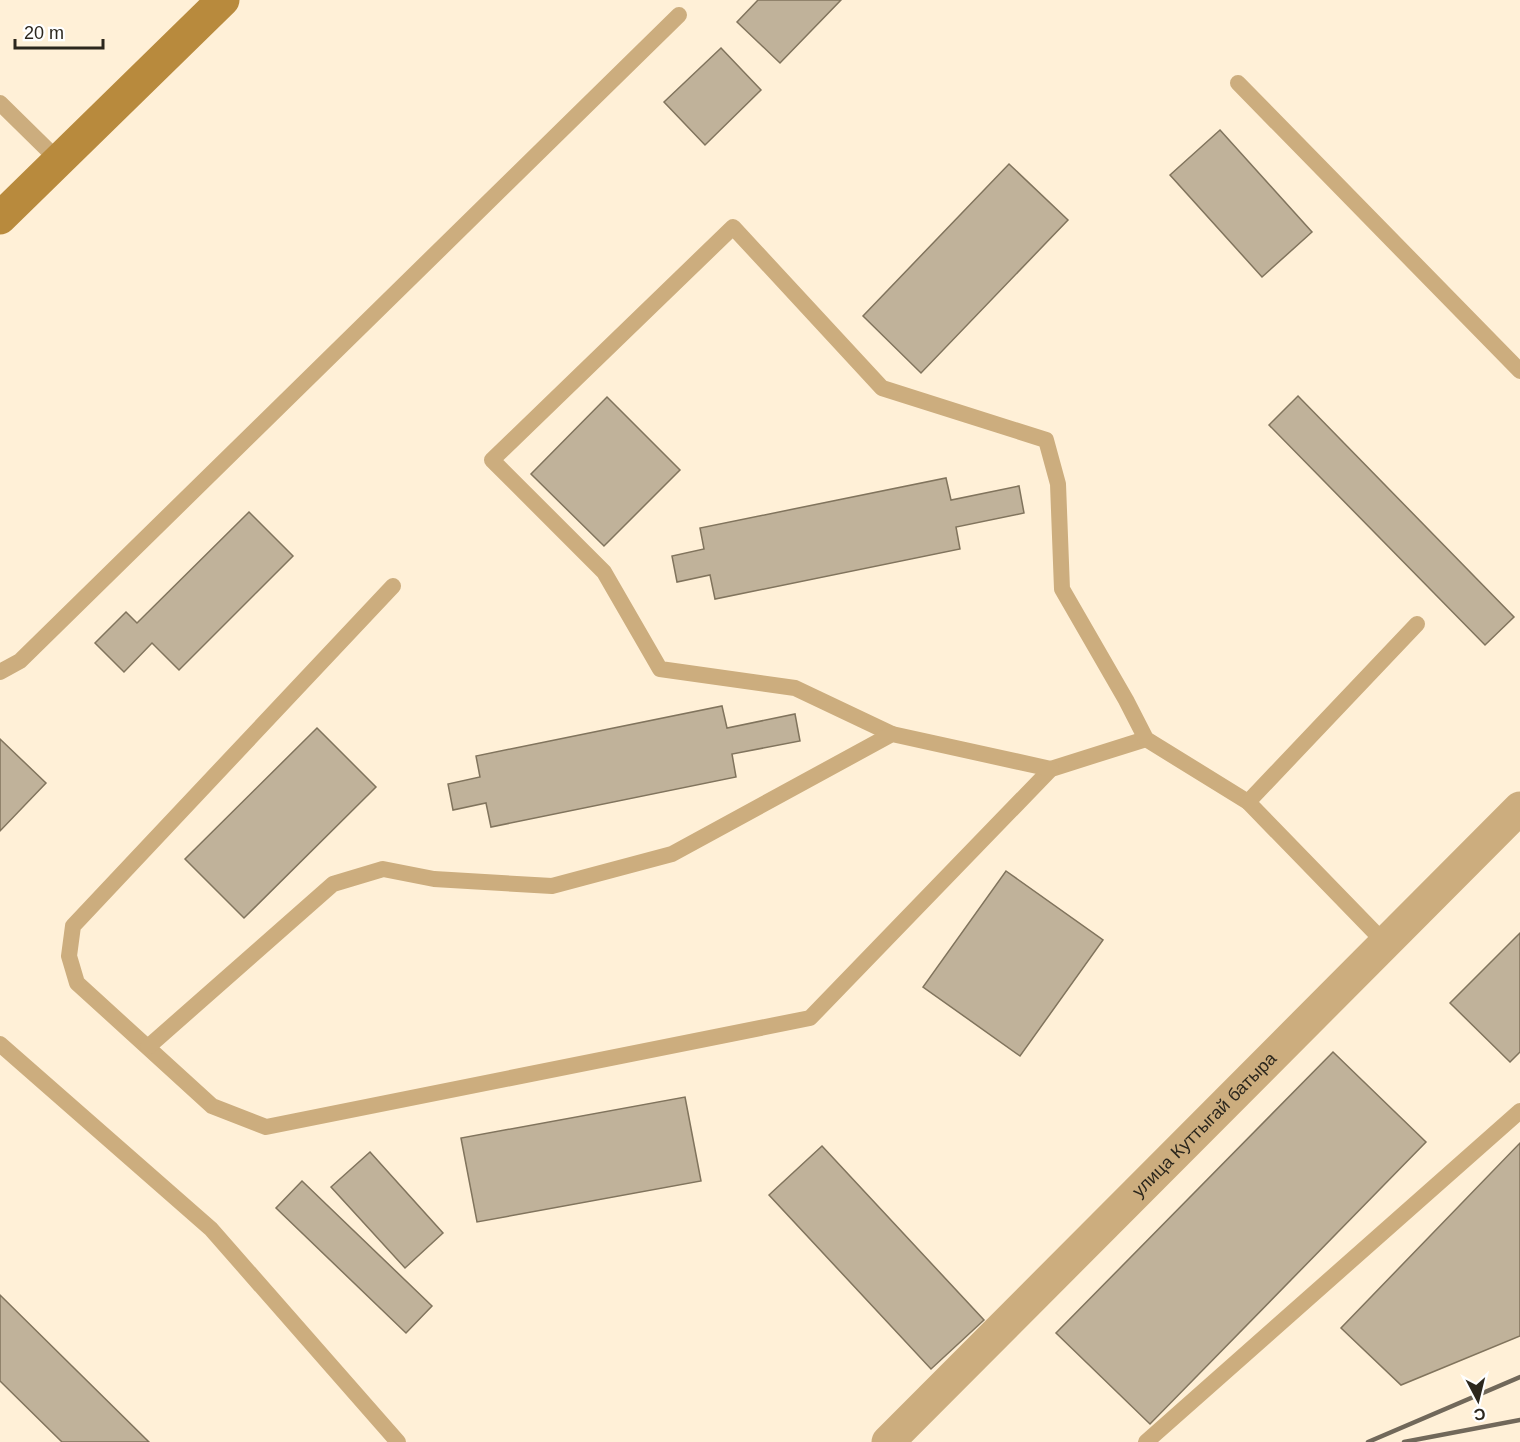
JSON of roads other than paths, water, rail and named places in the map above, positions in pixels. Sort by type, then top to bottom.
[{"type":"main road","points":[[0,218],[223,0]]},
{"type":"street","name":"улица Куттыгай батыра","points":[[888,1442],[1520,808]]},
{"type":"lane","points":[[0,672],[20,661],[38,644],[679,15]]},
{"type":"lane","points":[[1238,83],[1520,371]]},
{"type":"lane","points":[[0,103],[59,161]]},
{"type":"lane","points":[[1146,740],[1051,768],[892,734],[795,687],[660,669],[604,572],[492,460],[733,227],[882,388],[1046,440],[1058,484],[1062,589],[1126,700],[1146,740],[1248,802],[1385,943]]},
{"type":"lane","points":[[393,586],[73,926],[69,956],[77,983],[213,1106],[266,1126],[810,1018],[1051,768]]},
{"type":"lane","points":[[1248,802],[1418,624]]},
{"type":"lane","points":[[148,1047],[333,884],[383,869],[434,879],[552,886],[672,854],[892,734]]},
{"type":"lane","points":[[0,1044],[211,1229],[398,1442]]},
{"type":"lane","points":[[1146,1442],[1520,1111]]},
{"type":"railway","points":[[1368,1442],[1520,1377]]},
{"type":"railway","points":[[1404,1442],[1520,1420]]}]
